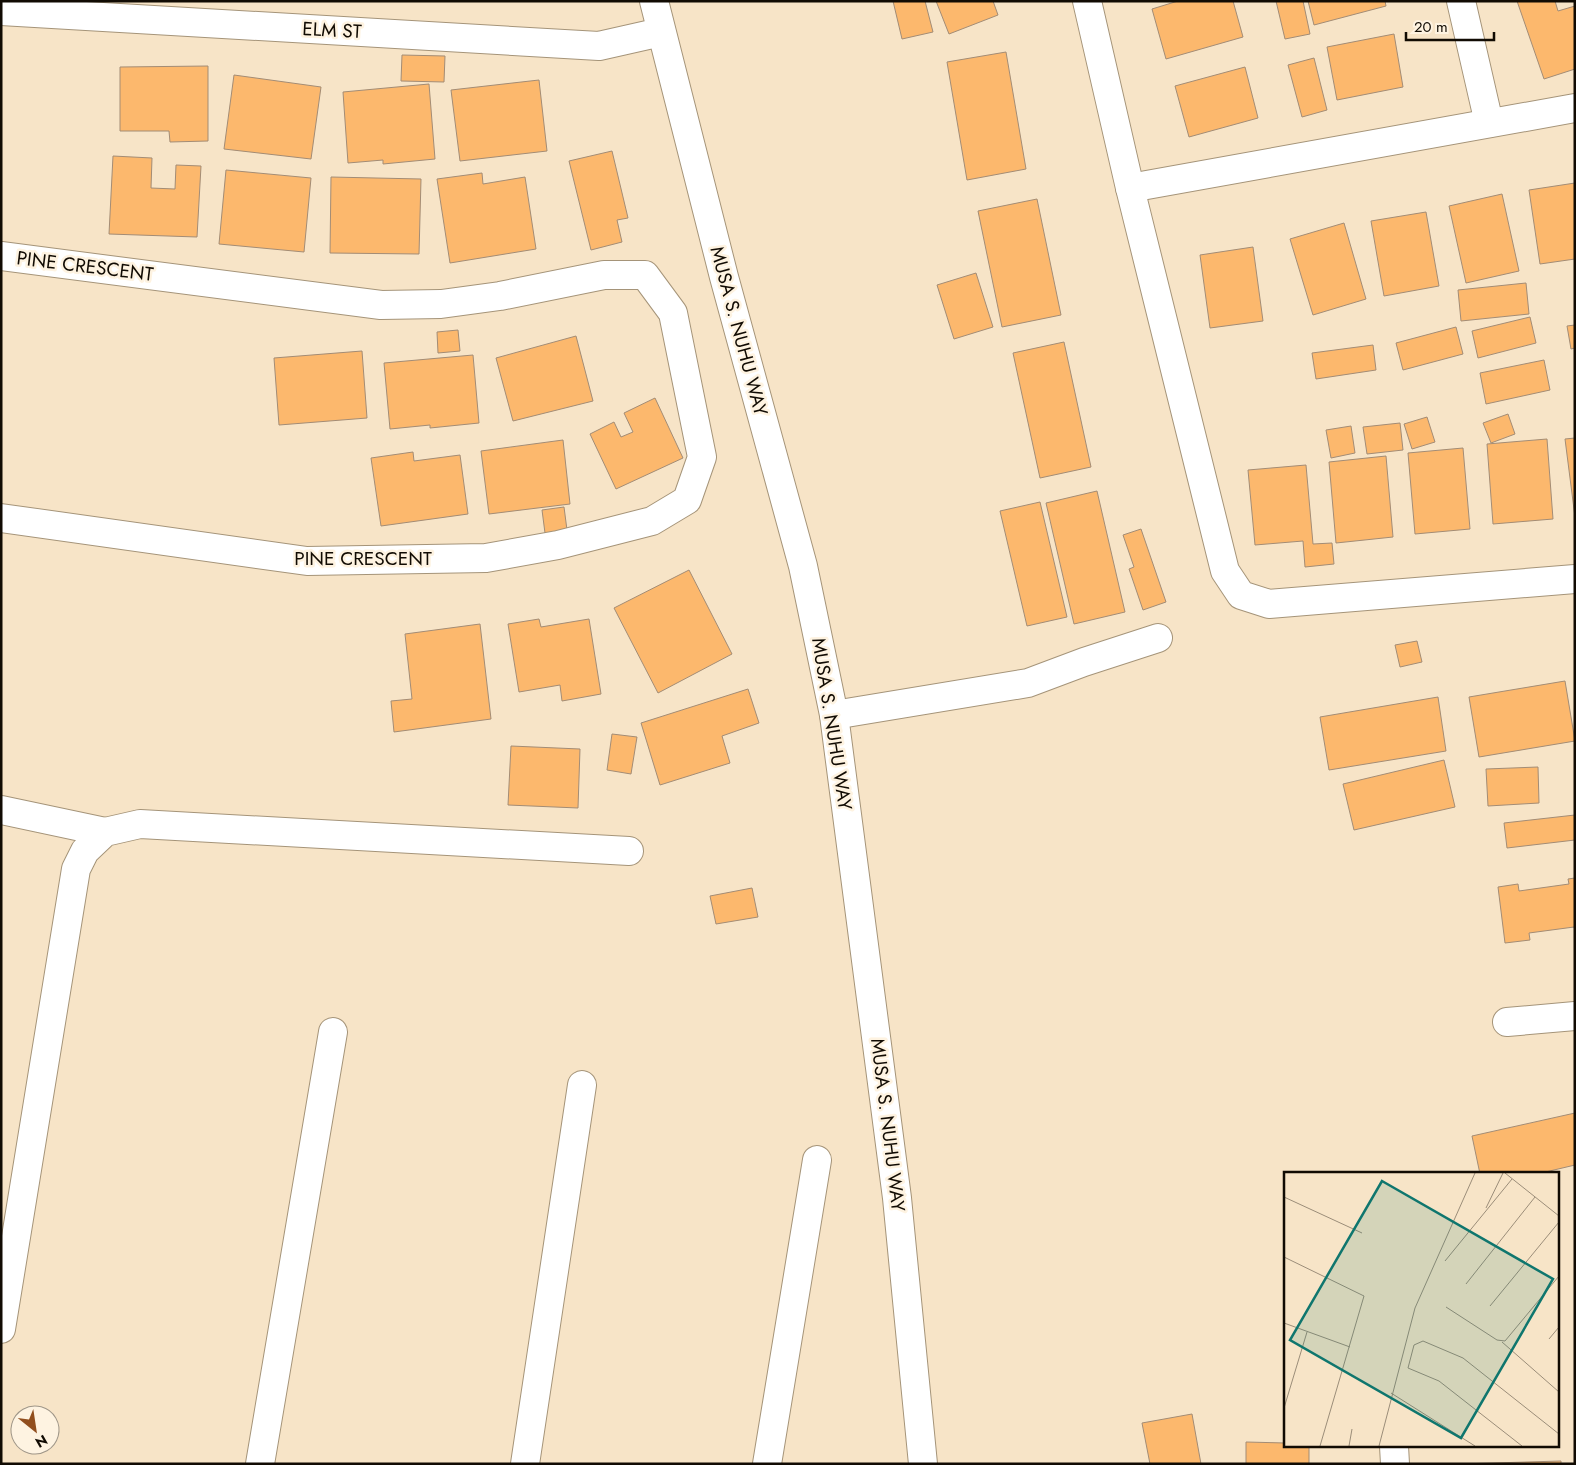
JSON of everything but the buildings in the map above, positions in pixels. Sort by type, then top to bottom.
[{"type":"street","name":"MUSA S. NUHU WAY","points":[[654,1],[724,278],[803,566],[834,715],[897,1198],[923,1464]]},
{"type":"street","points":[[1087,1],[1130,188],[1225,572],[1241,595],[1268,604],[1575,579]]},
{"type":"street","points":[[1461,1],[1489,123]]},
{"type":"street","name":"ELM ST","points":[[1,10],[600,46],[661,32]]},
{"type":"street","points":[[1130,188],[1575,108]]},
{"type":"street","name":"PINE CRESCENT","points":[[1,256],[381,305],[440,304],[500,296],[604,275],[645,275],[673,313],[702,457],[687,500],[652,521],[558,545],[486,558],[307,561],[1,518]]},
{"type":"street","points":[[834,715],[1028,683],[1084,662],[1158,638]]},
{"type":"street","points":[[1,810],[105,832],[140,824],[629,851]]},
{"type":"street","points":[[1,1329],[74,879],[84,851],[105,832]]},
{"type":"street","points":[[1507,1022],[1575,1016]]},
{"type":"street","points":[[260,1464],[333,1032]]},
{"type":"street","points":[[525,1464],[582,1085]]},
{"type":"street","points":[[767,1464],[817,1160]]},
{"type":"street","points":[[1394,1448],[1396,1464]]}]
